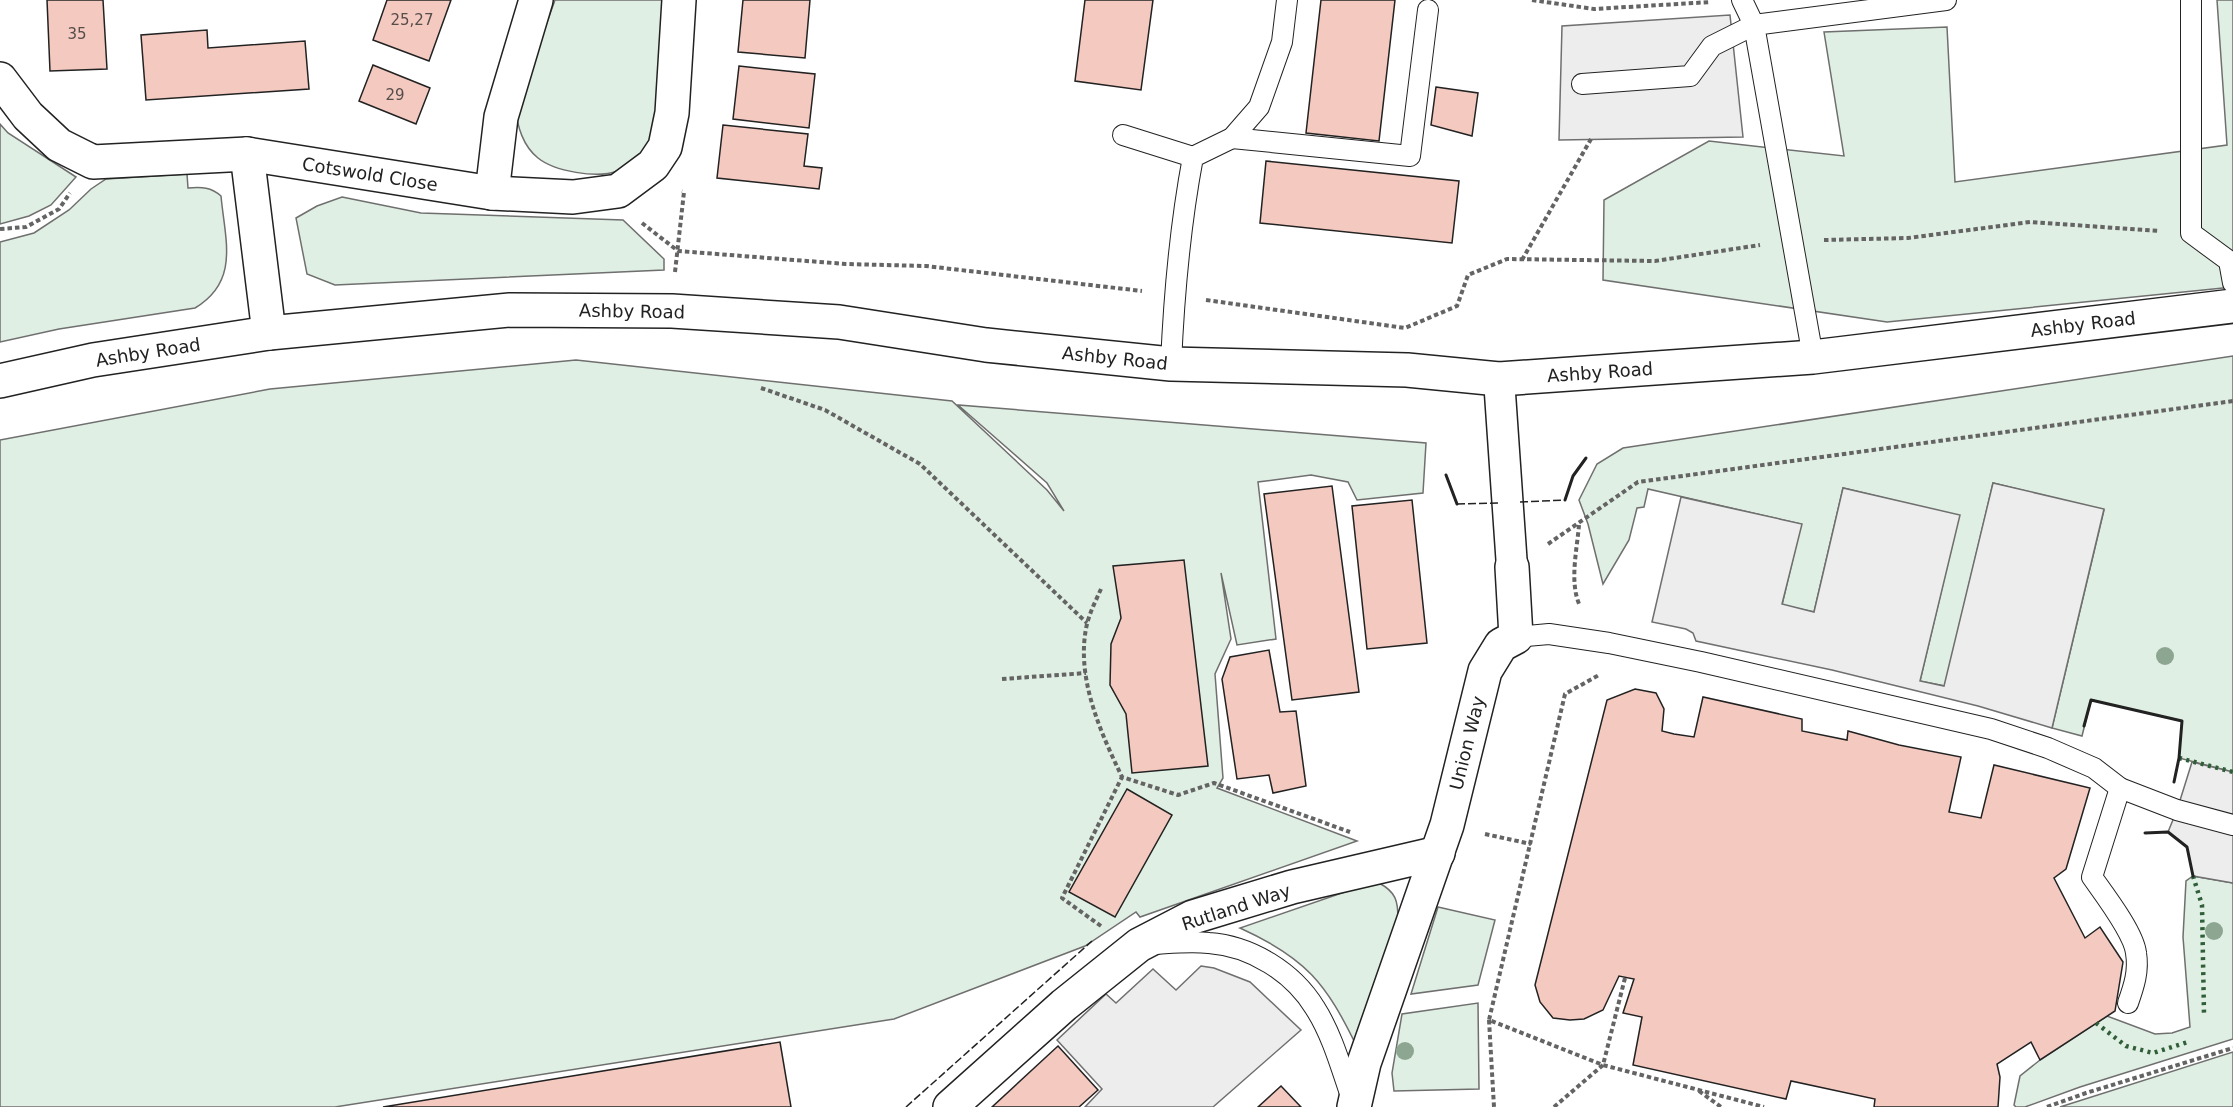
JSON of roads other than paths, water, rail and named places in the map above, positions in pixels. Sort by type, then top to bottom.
[{"type":"street","points":[[492,193],[501,117],[537,0]]},
{"type":"street","name":"Cotswold Close","points":[[0,79],[28,117],[59,145],[93,162],[247,154],[492,193],[573,197],[618,191],[653,165],[665,147],[672,112],[679,0]]},
{"type":"street","points":[[247,154],[269,333]]},
{"type":"street","name":"Ashby Road","points":[[0,381],[93,360],[269,333],[510,310],[672,311],[839,322],[986,345],[1171,364],[1407,370],[1499,379],[1814,357],[2233,306]]},
{"type":"street","points":[[1499,379],[1516,637]]},
{"type":"street","name":"Union Way","points":[[1354,1106],[1364,1063],[1442,839],[1485,671],[1501,645],[1516,637]]},
{"type":"street","name":"Rutland Way","points":[[950,1107],[1071,1012],[1139,945],[1193,917],[1442,839]]},
{"type":"lane","points":[[1123,135],[1193,157],[1232,138],[1259,107],[1282,42],[1287,0]]},
{"type":"lane","points":[[1742,0],[1754,25],[1814,357]]},
{"type":"lane","points":[[1582,84],[1690,76],[1712,46],[1754,25],[1946,0]]},
{"type":"lane","points":[[2191,0],[2190,233],[2229,261],[2233,283]]},
{"type":"lane","points":[[1232,138],[1410,156],[1428,10]]},
{"type":"lane","points":[[1171,364],[1174,295],[1182,211],[1193,157]]},
{"type":"lane","points":[[1516,637],[1549,634],[1609,643],[1991,729],[2048,748],[2094,768],[2120,788],[2177,810],[2233,825]]},
{"type":"lane","points":[[2120,788],[2092,877],[2125,928],[2136,951],[2136,980],[2128,1003]]},
{"type":"lane","points":[[1139,945],[1211,943],[1235,948],[1281,971],[1300,987],[1316,1008],[1332,1042],[1354,1106]]}]
